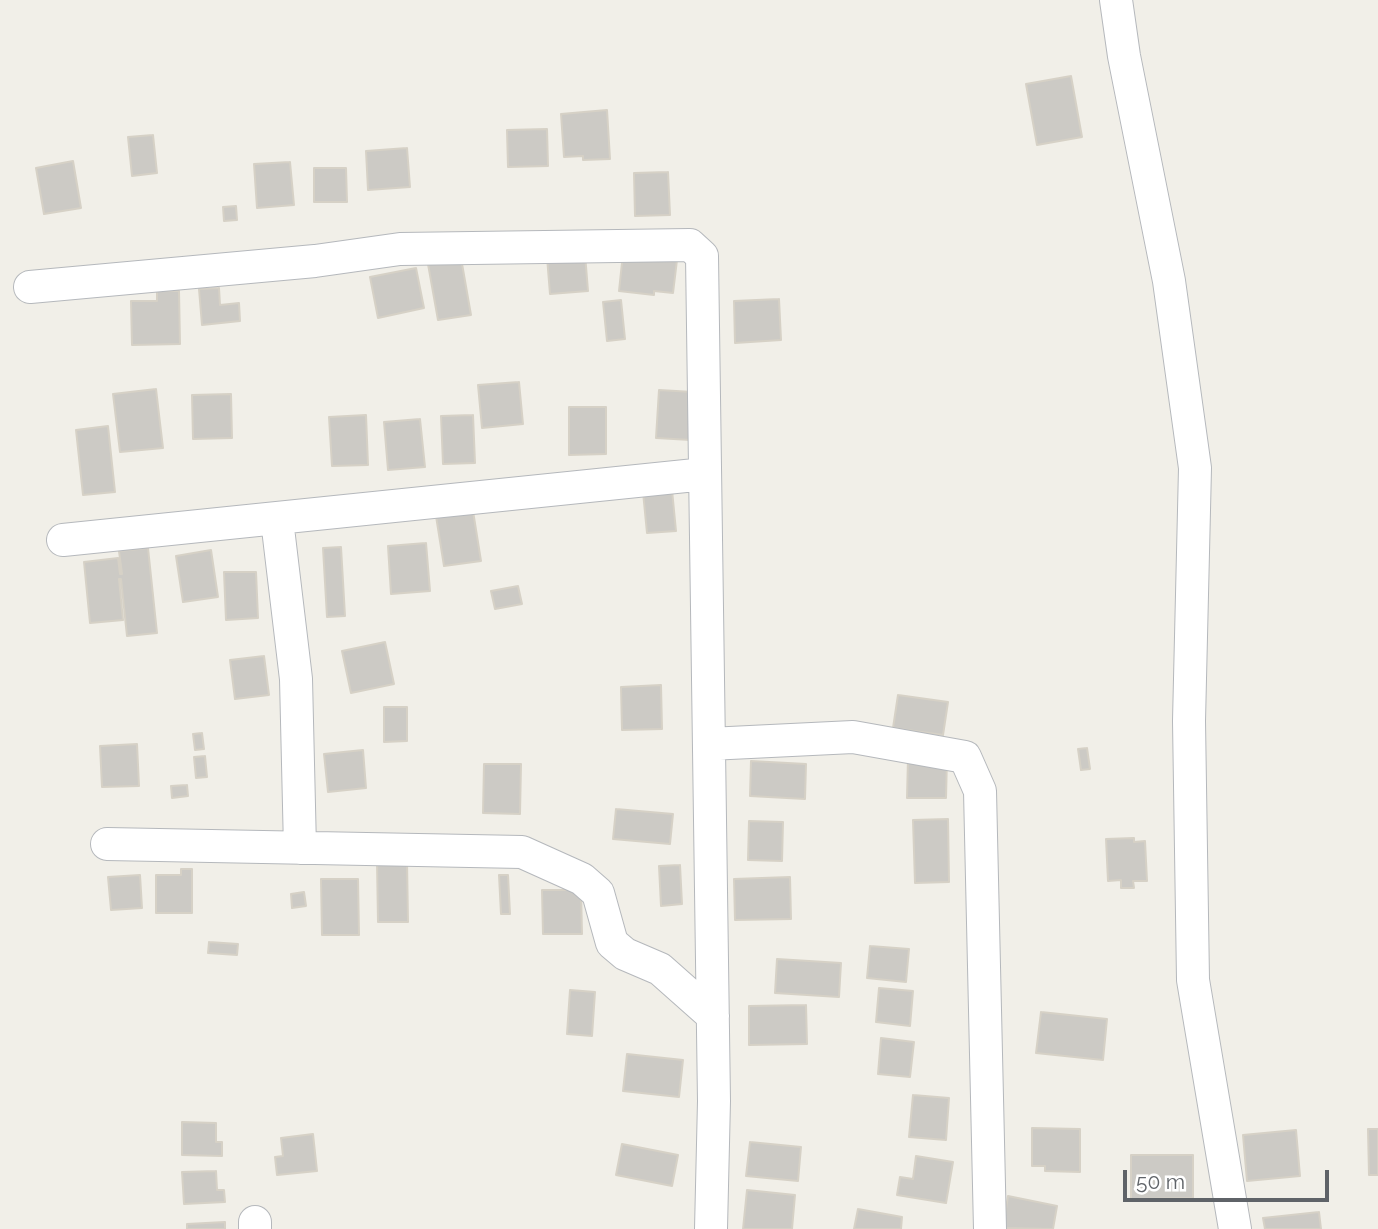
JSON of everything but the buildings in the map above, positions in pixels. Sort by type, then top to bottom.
[{"type":"street","points":[[1116,0],[1124,56],[1170,281],[1195,468],[1189,722],[1193,980],[1235,1229]]},
{"type":"street","points":[[30,287],[315,261],[400,249],[690,245],[702,256],[714,1101],[711,1229]]},
{"type":"street","points":[[62,540],[705,474]]},
{"type":"street","points":[[277,520],[296,679],[300,848]]},
{"type":"street","points":[[709,744],[853,737],[965,757],[981,791],[990,1229]]},
{"type":"street","points":[[107,844],[522,852],[582,879],[598,893],[612,943],[625,954],[660,969],[713,1016]]}]
